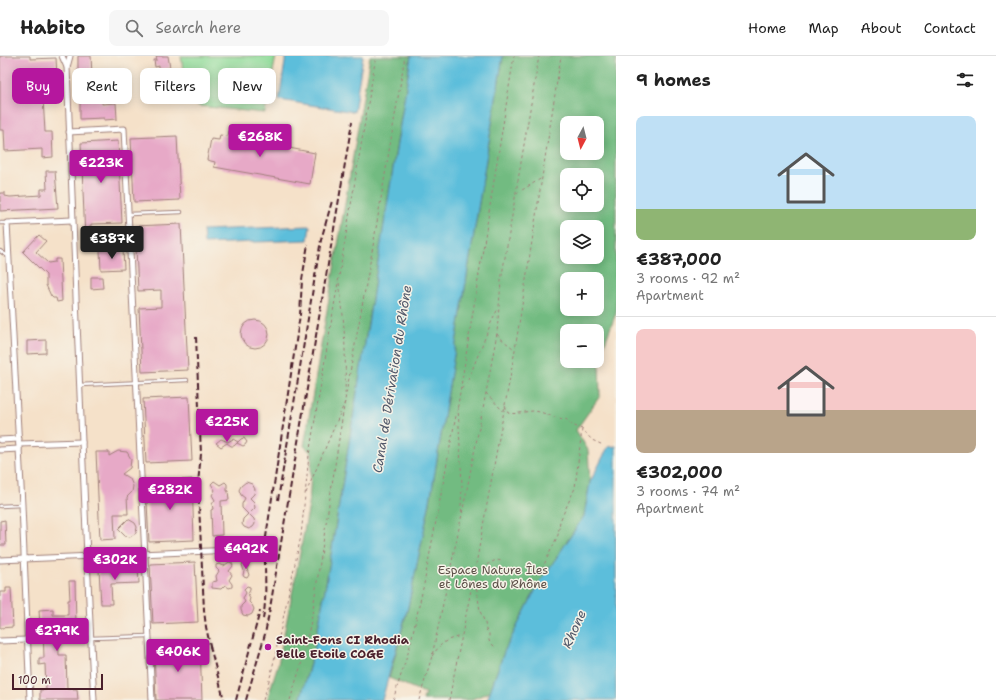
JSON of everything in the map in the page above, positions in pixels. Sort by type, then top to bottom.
[{"type":"street","points":[[62,56],[67,67]]},
{"type":"street","points":[[70,56],[67,67],[72,220],[86,556],[94,700]]},
{"type":"street","points":[[69,132],[124,129],[152,700]]},
{"type":"street","points":[[30,700],[26,640],[22,505],[7,223],[72,220]]},
{"type":"street","points":[[0,440],[19,444],[82,442]]},
{"type":"street","points":[[0,450],[19,444]]},
{"type":"street","points":[[0,560],[256,549]]},
{"type":"street","points":[[0,641],[26,640]]},
{"type":"lane","points":[[128,214],[181,212]]},
{"type":"lane","points":[[0,223],[7,223]]},
{"type":"lane","points":[[0,251],[9,257]]},
{"type":"lane","points":[[80,385],[187,380]]},
{"type":"lane","points":[[0,506],[22,505]]},
{"type":"lane","points":[[91,638],[149,636]]},
{"type":"path","points":[[263,700],[271,674],[301,536],[309,455],[376,56]]},
{"type":"path","points":[[290,700],[301,665],[311,621],[346,400],[374,246],[405,56]]},
{"type":"path","points":[[393,700],[409,650],[424,584],[458,404],[514,56]]},
{"type":"path","points":[[419,700],[432,656],[486,393],[496,333],[501,281],[539,56]]},
{"type":"path","points":[[449,700],[473,582],[515,350],[561,56]]},
{"type":"path","points":[[517,193],[542,178]]},
{"type":"path","points":[[305,495],[346,400],[344,313],[339,282]]},
{"type":"path","points":[[460,389],[466,385],[498,309]]},
{"type":"path","points":[[496,333],[502,341],[515,350]]},
{"type":"path","points":[[486,393],[504,411]]},
{"type":"path","points":[[458,404],[462,514]]},
{"type":"path","points":[[505,406],[508,413],[514,414],[535,411],[558,419],[566,419],[572,425],[582,429],[592,440],[603,446]]},
{"type":"path","points":[[542,569],[558,535],[560,521],[575,488],[582,429]]},
{"type":"path","points":[[475,570],[496,560],[502,561]]},
{"type":"path","points":[[473,582],[477,590],[480,611],[486,630],[489,633],[489,641],[496,647]]},
{"type":"path","points":[[432,656],[441,644],[462,636]]},
{"type":"green space","points":[[181,56],[276,56],[274,68],[218,68],[218,104],[267,104],[265,113],[199,106],[196,104],[210,104],[210,68],[183,68]]},
{"type":"green space","points":[[370,56],[411,56],[315,646],[300,700],[267,700],[278,664],[309,505],[312,453],[304,446]]},
{"type":"green space","name":"Espace Nature Îles et Lônes du Rhône","points":[[503,56],[616,56],[616,313],[604,345],[604,324],[560,324],[560,368],[599,368],[600,396],[576,430],[588,450],[590,482],[584,516],[537,587],[504,652],[490,692],[470,700],[423,700],[425,693],[389,678],[408,607],[430,502]]},
{"type":"water","points":[[286,56],[363,56],[354,112],[279,100]]},
{"type":"water","name":"Canal de Dérivation du Rhône","points":[[411,56],[503,56],[430,502],[408,607],[382,700],[300,700],[315,646],[330,561]]},
{"type":"water","points":[[310,226],[308,240],[204,244],[203,230]]},
{"type":"water","name":"Rhone","points":[[616,446],[616,700],[487,700],[504,652],[537,587],[584,516],[590,482],[608,447]]},
{"type":"building","points":[[0,56],[30,56],[30,59],[56,58],[57,68],[12,68],[12,104],[43,104],[45,132],[52,132],[53,157],[42,158],[42,149],[5,151],[4,130],[0,130]]},
{"type":"building","points":[[78,56],[91,56],[92,68],[78,68]]},
{"type":"building","points":[[156,56],[168,56],[170,68],[159,68],[159,66],[155,67],[154,60],[157,60]]},
{"type":"building","points":[[80,104],[116,104],[117,119],[80,119]]},
{"type":"building","points":[[230,126],[245,128],[242,139],[315,153],[310,184],[214,167],[215,162],[207,160],[211,139],[219,140],[220,135],[228,136]]},
{"type":"building","points":[[177,136],[180,200],[134,202],[131,138]]},
{"type":"building","points":[[118,141],[122,223],[91,224],[91,226],[89,226],[90,239],[85,239],[81,143]]},
{"type":"building","points":[[46,171],[55,171],[58,208],[0,211],[0,193],[5,193],[5,196],[10,197],[41,195],[41,189],[47,189]]},
{"type":"building","points":[[181,224],[188,370],[142,372],[139,308],[161,307],[161,290],[138,291],[135,226]]},
{"type":"building","points":[[39,235],[46,241],[36,252],[48,263],[55,262],[55,259],[60,259],[62,301],[57,302],[56,298],[51,296],[46,285],[46,275],[23,252]]},
{"type":"building","points":[[123,249],[124,269],[101,270],[100,250]]},
{"type":"building","points":[[91,277],[102,277],[103,288],[91,289]]},
{"type":"building","points":[[255,320],[265,324],[269,334],[265,344],[255,348],[245,344],[241,334],[245,324]]},
{"type":"building","points":[[46,340],[46,353],[27,354],[27,341]]},
{"type":"building","points":[[189,397],[192,461],[146,463],[143,399]]},
{"type":"building","points":[[244,438],[247,442],[245,445],[243,446],[237,443],[241,439]]},
{"type":"building","points":[[221,439],[228,442],[233,439],[238,442],[234,446],[227,443],[221,447],[216,443]]},
{"type":"building","points":[[118,451],[127,452],[131,459],[130,468],[122,474],[130,479],[133,486],[132,492],[127,497],[128,514],[114,514],[115,539],[100,540],[96,452],[109,452],[109,456]]},
{"type":"building","points":[[192,479],[194,540],[149,542],[146,482]]},
{"type":"building","points":[[214,481],[220,485],[225,482],[227,484],[229,500],[221,501],[222,535],[212,536],[211,510],[213,509],[212,504],[215,500],[212,495],[215,490],[211,484]]},
{"type":"building","points":[[246,482],[252,484],[255,489],[254,494],[250,498],[254,502],[255,508],[249,514],[254,519],[255,524],[249,529],[244,527],[242,524],[243,519],[248,514],[242,508],[245,498],[241,495],[239,490]]},
{"type":"building","points":[[128,519],[135,523],[137,527],[136,533],[130,537],[125,536],[118,529]]},
{"type":"building","points":[[5,520],[6,545],[0,545],[0,521]]},
{"type":"building","points":[[195,562],[198,622],[153,624],[150,564]]},
{"type":"building","points":[[229,562],[232,563],[233,566],[229,571],[232,575],[229,580],[232,587],[229,588],[225,585],[221,589],[212,588],[212,582],[217,581],[216,576],[219,571],[216,568],[216,565],[219,564],[224,566]]},
{"type":"building","points":[[244,562],[249,565],[247,569],[249,575],[247,578],[243,575],[244,571],[242,565]]},
{"type":"building","points":[[138,568],[139,583],[111,584],[112,604],[101,604],[99,570]]},
{"type":"building","points":[[69,581],[75,581],[76,625],[58,626],[59,655],[66,655],[67,689],[77,689],[78,700],[40,700],[40,690],[46,690],[45,664],[39,665],[39,658],[44,658],[43,627],[40,627],[39,610],[53,609],[53,615],[68,615],[68,600],[70,600]]},
{"type":"building","points":[[247,586],[250,587],[248,594],[250,598],[249,602],[254,609],[252,614],[248,616],[243,615],[241,610],[241,606],[245,602],[243,598],[246,593],[244,589]]},
{"type":"building","points":[[6,588],[11,588],[13,627],[0,628],[0,592],[6,592]]},
{"type":"building","points":[[200,646],[202,700],[156,700],[154,648]]},
{"type":"railway","points":[[246,700],[265,634],[270,608],[352,122]]},
{"type":"railway","points":[[278,500],[321,240],[332,201]]},
{"type":"railway","points":[[263,619],[265,599],[266,537],[300,315],[302,280],[308,244]]},
{"type":"railway","points":[[196,337],[201,454],[198,483],[204,610],[211,650]]},
{"type":"railway","points":[[236,700],[260,611]]},
{"type":"railway","points":[[210,646],[224,700]]},
{"type":"place","name":"Saint-Fons CI Rhodia Belle Etoile COGE","points":[[268,647]]}]
